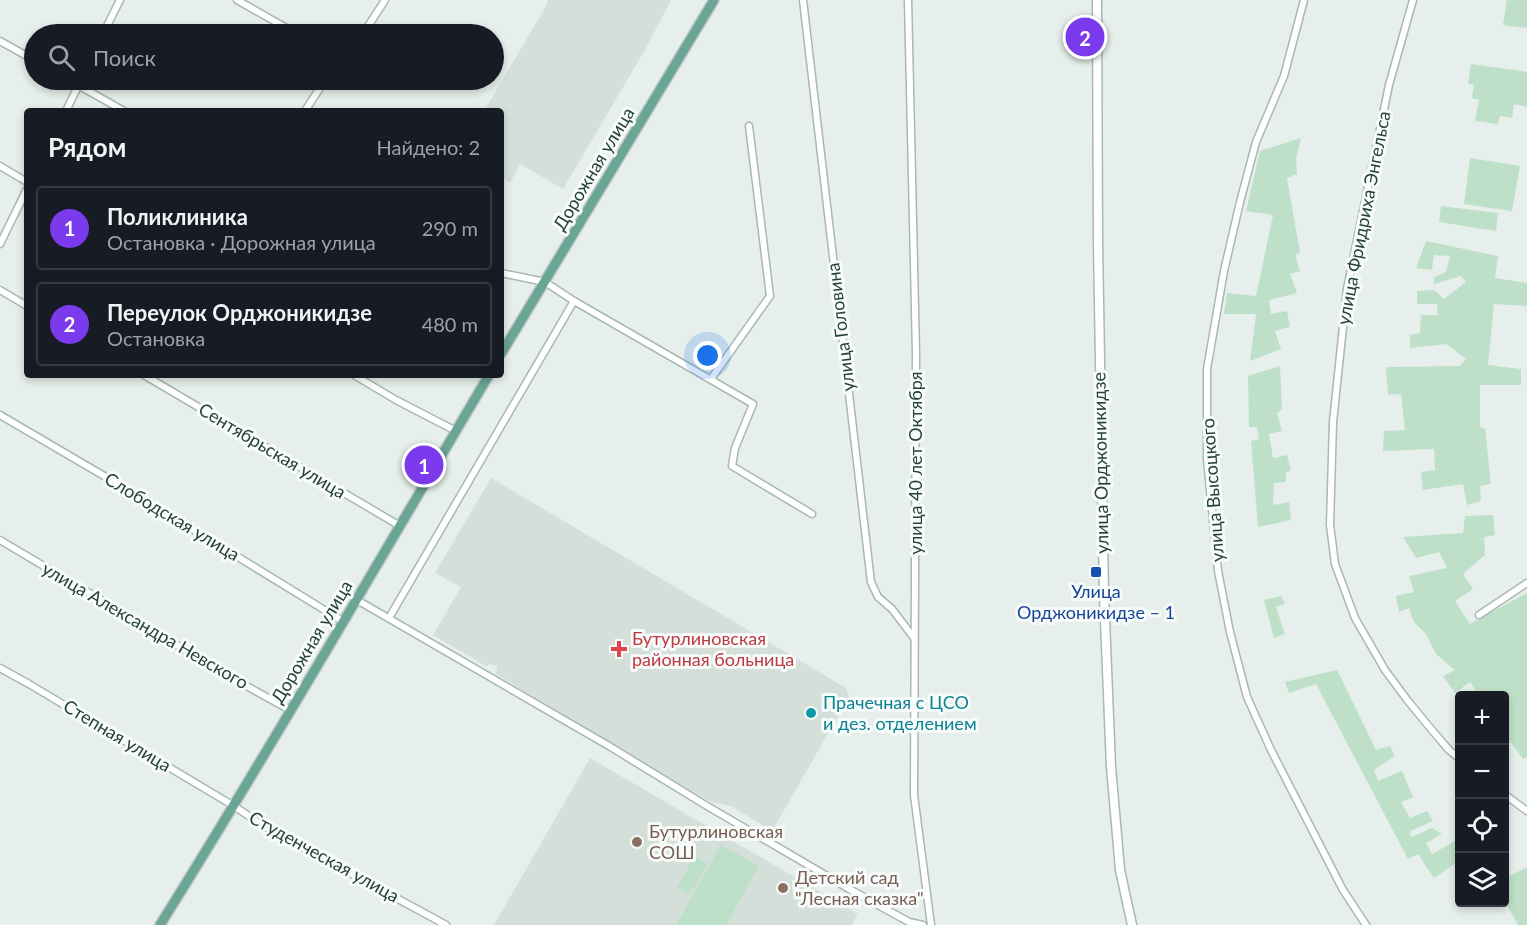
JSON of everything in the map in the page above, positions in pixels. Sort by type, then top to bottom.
[{"type":"main road","name":"Дорожная улица","points":[[504,349],[714,0]]},
{"type":"main road","name":"улица Орджоникидзе","points":[[1097,0],[1098,243],[1104,595],[1112,778],[1120,870],[1132,925]]},
{"type":"main road","name":"Дорожная улица","points":[[160,925],[234,806],[487,378]]},
{"type":"street","points":[[108,24],[120,0]]},
{"type":"street","points":[[237,0],[279,24]]},
{"type":"street","points":[[369,24],[385,0]]},
{"type":"street","name":"улица Головина","points":[[803,0],[871,582],[878,597],[892,609],[914,639]]},
{"type":"street","name":"улица 40 лет Октября","points":[[908,0],[916,353],[914,795],[931,925]]},
{"type":"street","name":"улица Высоцкого","points":[[1304,0],[1284,76],[1256,142],[1224,271],[1207,369],[1207,459],[1218,571],[1230,632],[1247,697],[1271,750],[1343,890],[1366,925]]},
{"type":"street","name":"улица Фридриха Энгельса","points":[[1413,0],[1389,85],[1347,289],[1333,422],[1330,525],[1335,564],[1355,618],[1391,678],[1431,729],[1455,755]]},
{"type":"street","points":[[0,41],[24,54]]},
{"type":"street","points":[[67,108],[76,90]]},
{"type":"street","points":[[92,90],[119,108]]},
{"type":"street","points":[[307,108],[319,90]]},
{"type":"street","points":[[711,379],[770,296],[749,126]]},
{"type":"street","points":[[0,166],[24,180]]},
{"type":"street","points":[[0,244],[24,195]]},
{"type":"street","points":[[504,274],[545,282],[753,404],[735,448],[732,466],[812,514]]},
{"type":"street","points":[[0,290],[24,304]]},
{"type":"street","points":[[389,618],[574,300]]},
{"type":"street","name":"Сентябрьская улица","points":[[149,378],[400,526]]},
{"type":"street","points":[[359,378],[456,431]]},
{"type":"street","name":"Слободская улица","points":[[0,415],[140,497],[344,622]]},
{"type":"street","name":"улица Александра Невского","points":[[0,540],[290,710]]},
{"type":"street","points":[[1479,615],[1527,583]]},
{"type":"street","points":[[357,600],[851,890],[909,922],[923,925]]},
{"type":"street","name":"Степная улица","points":[[0,668],[234,806]]},
{"type":"street","points":[[1509,798],[1527,811]]},
{"type":"street","name":"Студенческая улица","points":[[234,806],[262,825],[446,925]]},
{"type":"shaded area","points":[[548,0],[671,0],[646,48],[563,189],[520,164],[510,183],[504,179],[504,108],[486,108],[496,90],[504,90],[504,77]]},
{"type":"shaded area","name":"Бутурлиновская районная больница","points":[[491,478],[846,688],[849,697],[772,831],[731,806],[711,802],[661,774],[496,674],[497,666],[490,664],[486,666],[433,635],[461,587],[435,573]]},
{"type":"shaded area","name":"Бутурлиновская СОШ","points":[[590,758],[858,914],[851,925],[494,925]]},
{"type":"green space","points":[[1507,0],[1527,0],[1527,28],[1503,25]]},
{"type":"green space","points":[[1471,64],[1527,72],[1527,107],[1514,104],[1512,118],[1500,116],[1498,124],[1475,121],[1479,100],[1472,98],[1474,85],[1468,84]]},
{"type":"green space","points":[[1301,138],[1296,159],[1297,174],[1287,178],[1300,253],[1295,255],[1300,271],[1290,274],[1297,293],[1269,300],[1271,314],[1287,311],[1290,327],[1275,331],[1281,349],[1250,361],[1256,314],[1224,314],[1227,293],[1256,296],[1273,215],[1246,211],[1260,151]]},
{"type":"green space","points":[[1470,158],[1520,166],[1512,211],[1464,204]]},
{"type":"green space","points":[[1441,206],[1498,213],[1496,231],[1439,222]]},
{"type":"green space","points":[[1426,241],[1498,256],[1495,278],[1527,283],[1527,306],[1494,304],[1488,365],[1521,369],[1521,385],[1480,385],[1480,427],[1485,429],[1491,484],[1480,486],[1481,501],[1467,505],[1463,484],[1423,490],[1421,472],[1435,470],[1434,449],[1383,451],[1384,431],[1405,430],[1401,394],[1388,395],[1386,367],[1460,366],[1466,359],[1447,344],[1410,348],[1410,335],[1420,333],[1421,315],[1438,315],[1437,304],[1417,304],[1417,291],[1434,290],[1444,299],[1466,282],[1461,276],[1434,284],[1434,277],[1446,272],[1450,256],[1434,255],[1432,270],[1416,268]]},
{"type":"green space","points":[[1280,366],[1282,409],[1277,413],[1282,431],[1269,434],[1273,458],[1287,455],[1291,471],[1286,472],[1286,482],[1274,483],[1273,505],[1289,502],[1291,520],[1258,527],[1251,441],[1259,439],[1257,427],[1249,427],[1248,376]]},
{"type":"green space","points":[[1493,515],[1495,535],[1484,537],[1485,555],[1463,574],[1473,589],[1455,601],[1470,624],[1527,593],[1527,757],[1523,759],[1509,740],[1509,691],[1476,691],[1470,682],[1455,693],[1443,676],[1455,670],[1436,654],[1426,634],[1414,622],[1409,608],[1399,612],[1396,596],[1414,592],[1409,576],[1447,568],[1439,552],[1416,558],[1403,537],[1463,533],[1465,516]]},
{"type":"green space","points":[[1281,596],[1285,604],[1276,607],[1285,634],[1274,638],[1264,600]]},
{"type":"green space","points":[[1337,670],[1376,750],[1390,746],[1395,756],[1374,770],[1378,781],[1402,771],[1413,797],[1401,802],[1410,818],[1427,811],[1433,821],[1410,831],[1411,837],[1432,828],[1442,834],[1426,843],[1432,854],[1455,841],[1455,863],[1434,878],[1418,854],[1408,859],[1316,684],[1289,693],[1285,682]]},
{"type":"green space","points":[[721,845],[759,866],[726,925],[676,925]]},
{"type":"green space","points":[[695,856],[708,864],[690,894],[677,887]]},
{"type":"green space","points":[[1527,867],[1527,925],[1518,925],[1508,907],[1509,876]]},
{"type":"place","name":"Переулок Орджоникидзе","points":[[1085,37]]},
{"type":"place","name":"Поликлиника","points":[[424,465]]},
{"type":"place","name":"Улица Орджоникидзе – 1","points":[[1096,572]]},
{"type":"place","name":"Бутурлиновская районная больница","points":[[619,649]]},
{"type":"place","name":"Прачечная с ЦСО и дез. отделением","points":[[811,713]]},
{"type":"place","name":"Бутурлиновская СОШ","points":[[637,842]]},
{"type":"place","name":"Детский сад \"Лесная сказка\"","points":[[783,888]]}]
